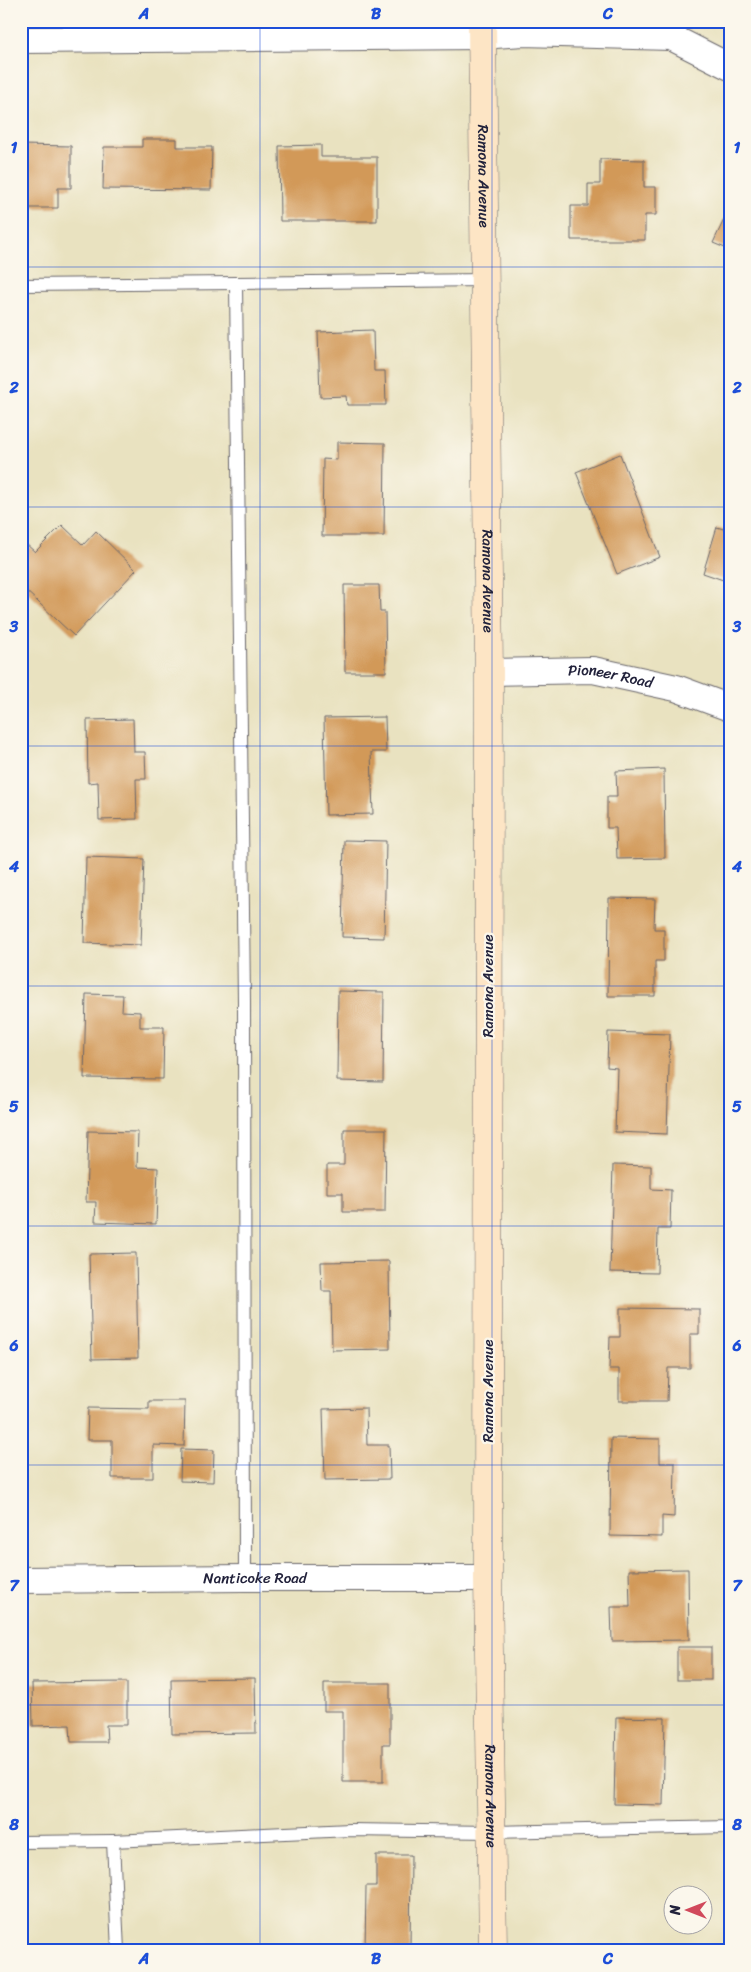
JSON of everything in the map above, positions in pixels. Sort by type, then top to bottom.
[{"type":"street","points":[[21,40],[482,29],[522,33],[671,37],[730,67]]},
{"type":"street","name":"Ramona Avenue","points":[[482,29],[488,672],[488,1578],[492,1951]]},
{"type":"street","name":"Pioneer Road","points":[[488,672],[592,670],[676,688],[730,708]]},
{"type":"street","name":"Nanticoke Road","points":[[21,1580],[488,1578]]},
{"type":"lane","points":[[21,285],[485,280]]},
{"type":"lane","points":[[236,283],[244,1001],[245,1578]]},
{"type":"lane","points":[[21,1842],[113,1841],[350,1830],[491,1832],[730,1827]]},
{"type":"lane","points":[[113,1841],[118,1951]]},
{"type":"building","points":[[142,139],[177,139],[177,147],[212,147],[211,190],[103,189],[104,147],[142,147]]},
{"type":"building","points":[[21,145],[71,146],[71,188],[58,188],[58,208],[26,208],[26,187],[21,187]]},
{"type":"building","points":[[321,145],[321,157],[377,157],[377,221],[280,221],[279,146]]},
{"type":"building","points":[[600,159],[644,160],[644,187],[656,187],[656,215],[645,215],[645,240],[571,240],[571,206],[588,206],[588,184],[600,184]]},
{"type":"building","points":[[730,207],[730,250],[713,243]]},
{"type":"building","points":[[373,330],[374,371],[385,371],[386,405],[347,405],[346,396],[320,397],[318,332]]},
{"type":"building","points":[[337,442],[385,443],[384,536],[322,536],[323,459],[337,460]]},
{"type":"building","points":[[620,454],[660,557],[617,574],[576,472]]},
{"type":"building","points":[[62,525],[83,545],[96,531],[136,570],[74,636],[21,586],[21,550],[26,544],[35,552]]},
{"type":"building","points":[[717,527],[730,531],[730,591],[723,589],[726,581],[703,573]]},
{"type":"building","points":[[344,585],[379,585],[380,612],[385,612],[386,672],[345,672]]},
{"type":"building","points":[[385,717],[386,752],[371,752],[373,814],[326,815],[324,718]]},
{"type":"building","points":[[133,719],[134,752],[145,752],[146,779],[136,779],[137,819],[99,820],[98,782],[88,783],[87,720]]},
{"type":"building","points":[[664,769],[665,858],[617,859],[616,828],[607,828],[607,797],[617,797],[616,771]]},
{"type":"building","points":[[344,840],[386,841],[384,938],[342,937]]},
{"type":"building","points":[[86,857],[144,859],[141,945],[84,943]]},
{"type":"building","points":[[609,898],[655,899],[654,929],[664,929],[664,961],[655,961],[655,996],[608,996]]},
{"type":"building","points":[[338,991],[384,992],[383,1082],[337,1081]]},
{"type":"building","points":[[86,994],[123,995],[122,1011],[140,1012],[140,1027],[164,1027],[163,1079],[84,1078]]},
{"type":"building","points":[[608,1032],[670,1034],[667,1134],[615,1132],[617,1068],[607,1067]]},
{"type":"building","points":[[344,1129],[386,1129],[385,1212],[343,1212],[343,1193],[327,1193],[327,1165],[344,1165]]},
{"type":"building","points":[[88,1131],[138,1132],[137,1167],[158,1168],[156,1224],[95,1222],[96,1202],[86,1202]]},
{"type":"building","points":[[613,1165],[651,1166],[651,1189],[671,1190],[670,1229],[658,1229],[657,1273],[610,1272]]},
{"type":"building","points":[[136,1253],[138,1358],[92,1359],[89,1254]]},
{"type":"building","points":[[389,1261],[390,1349],[332,1350],[331,1291],[322,1291],[321,1262]]},
{"type":"building","points":[[620,1308],[699,1309],[699,1334],[690,1334],[690,1368],[668,1368],[667,1401],[619,1401],[619,1369],[609,1369],[610,1337],[620,1337]]},
{"type":"building","points":[[149,1401],[185,1401],[184,1446],[153,1445],[153,1478],[112,1478],[112,1440],[87,1440],[88,1408],[149,1409]]},
{"type":"building","points":[[366,1408],[367,1445],[389,1445],[390,1479],[325,1480],[323,1409]]},
{"type":"building","points":[[611,1438],[660,1439],[660,1463],[675,1463],[674,1517],[662,1516],[662,1537],[610,1536]]},
{"type":"building","points":[[181,1449],[214,1450],[213,1482],[180,1481]]},
{"type":"building","points":[[688,1569],[689,1640],[612,1641],[611,1607],[630,1607],[629,1570]]},
{"type":"building","points":[[677,1647],[711,1647],[711,1680],[677,1680]]},
{"type":"building","points":[[255,1678],[256,1733],[172,1734],[171,1679]]},
{"type":"building","points":[[127,1682],[127,1725],[106,1725],[107,1742],[71,1742],[70,1725],[33,1726],[32,1683]]},
{"type":"building","points":[[324,1683],[390,1683],[390,1744],[383,1744],[383,1782],[343,1782],[343,1711],[324,1711]]},
{"type":"building","points":[[616,1717],[665,1718],[663,1805],[614,1804]]},
{"type":"building","points":[[376,1855],[411,1855],[410,1951],[365,1951],[366,1886],[376,1886]]}]
